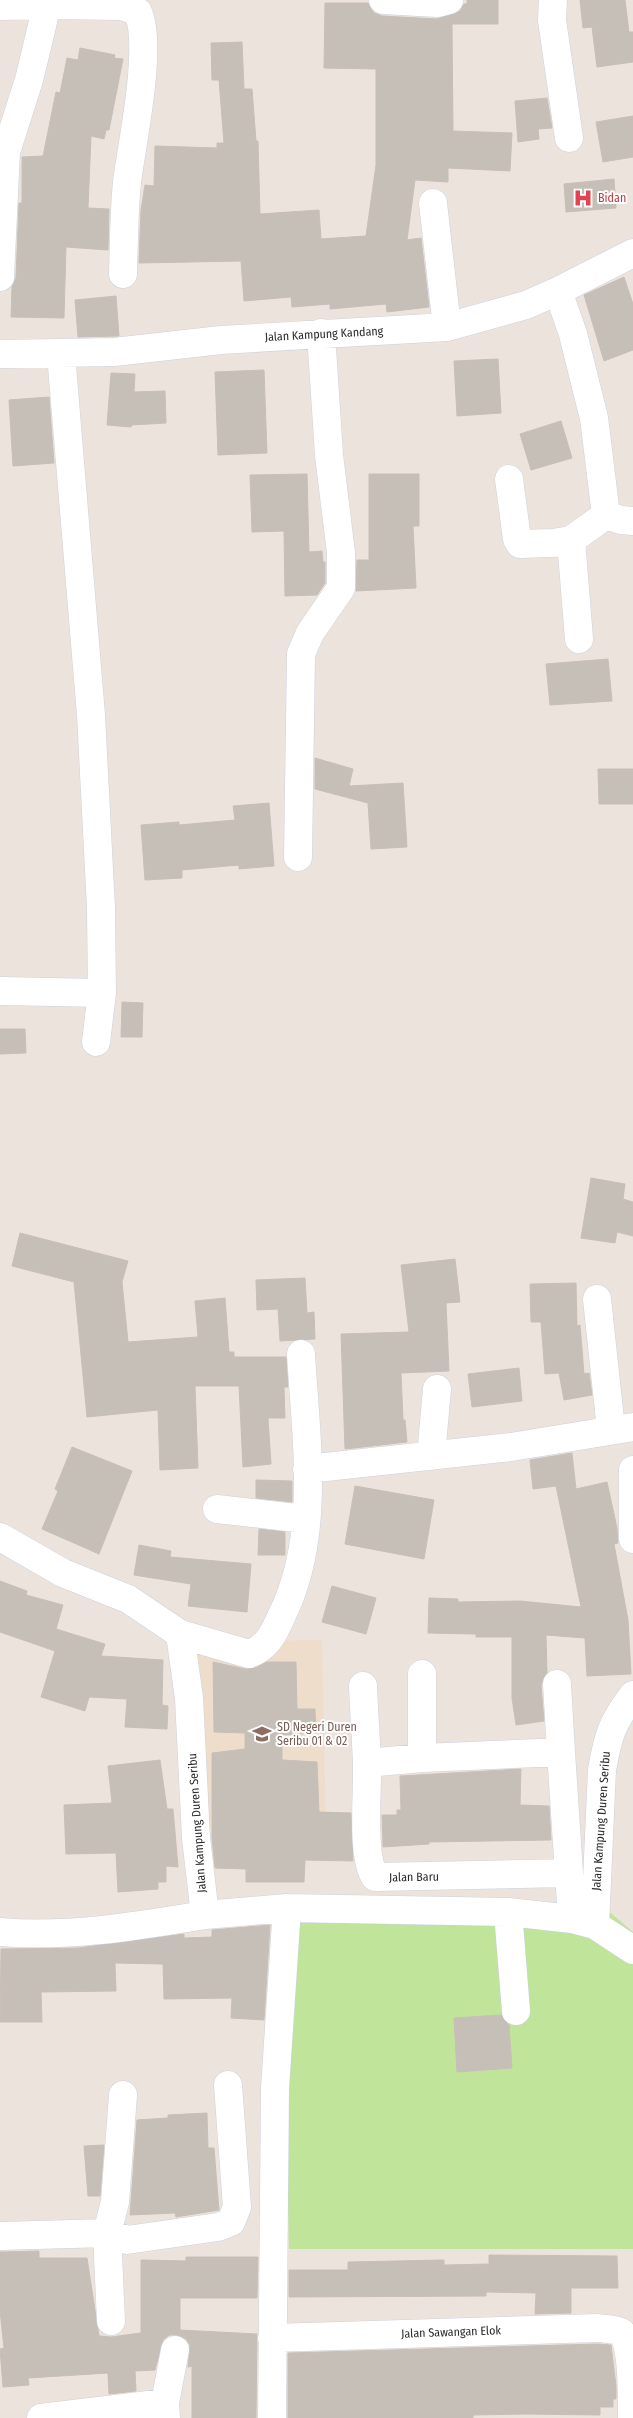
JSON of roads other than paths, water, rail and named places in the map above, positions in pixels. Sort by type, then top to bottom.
[{"type":"street","points":[[383,0],[438,3],[449,0]]},
{"type":"street","points":[[552,0],[552,20],[569,138]]},
{"type":"street","points":[[0,6],[123,3],[138,12],[143,31],[138,113],[127,184],[123,274]]},
{"type":"street","points":[[0,277],[6,152],[29,80],[47,5]]},
{"type":"street","points":[[433,202],[447,327]]},
{"type":"street","name":"Jalan Kampung Kandang","points":[[0,354],[114,352],[221,340],[447,327],[509,310],[558,291],[633,253]]},
{"type":"street","points":[[558,291],[573,334],[594,418],[606,515]]},
{"type":"street","points":[[298,857],[302,654],[310,633],[341,588],[340,553],[329,455],[321,333]]},
{"type":"street","points":[[62,354],[91,715],[101,908],[101,980],[96,1042]]},
{"type":"street","points":[[509,479],[517,539],[520,544],[553,543],[571,540],[606,515]]},
{"type":"street","points":[[606,515],[621,520],[633,521]]},
{"type":"street","points":[[571,540],[579,639]]},
{"type":"street","points":[[0,991],[101,980]]},
{"type":"street","points":[[307,1469],[511,1447],[622,1428],[597,1299]]},
{"type":"street","points":[[0,1537],[63,1572],[128,1599],[155,1615],[180,1634],[249,1654],[267,1644],[292,1595],[302,1558],[307,1469],[301,1354]]},
{"type":"street","points":[[431,1456],[437,1389]]},
{"type":"street","points":[[633,1470],[633,1539]]},
{"type":"street","points":[[217,1509],[305,1519]]},
{"type":"street","name":"Jalan Kampung Duren Seribu","points":[[180,1634],[189,1698],[196,1838],[206,1915]]},
{"type":"street","points":[[422,1674],[422,1758]]},
{"type":"street","points":[[556,1684],[569,1873],[613,1933]]},
{"type":"street","name":"Jalan Baru","points":[[363,1686],[369,1868],[375,1878],[569,1873]]},
{"type":"street","name":"Jalan Kampung Duren Seribu","points":[[613,1933],[602,1770],[606,1748],[615,1719],[633,1695]]},
{"type":"street","points":[[367,1763],[422,1758],[561,1752]]},
{"type":"street","points":[[272,2418],[275,2088],[287,1908]]},
{"type":"street","points":[[0,1932],[59,1933],[115,1928],[206,1915],[287,1908],[508,1912],[613,1933]]},
{"type":"street","points":[[508,1912],[516,2010]]},
{"type":"street","points":[[0,2236],[107,2233],[127,2240],[218,2227],[231,2222],[237,2207],[228,2085]]},
{"type":"street","points":[[111,2321],[107,2233],[115,2202],[123,2095]]},
{"type":"street","name":"Jalan Sawangan Elok","points":[[272,2338],[598,2328],[622,2333],[629,2342],[633,2356],[632,2418]]},
{"type":"street","points":[[41,2418],[166,2410],[175,2350]]},
{"type":"place","name":"Bidan","points":[[583,198]]},
{"type":"place","name":"SD Negeri Duren Seribu 01 & 02","points":[[262,1734]]}]
